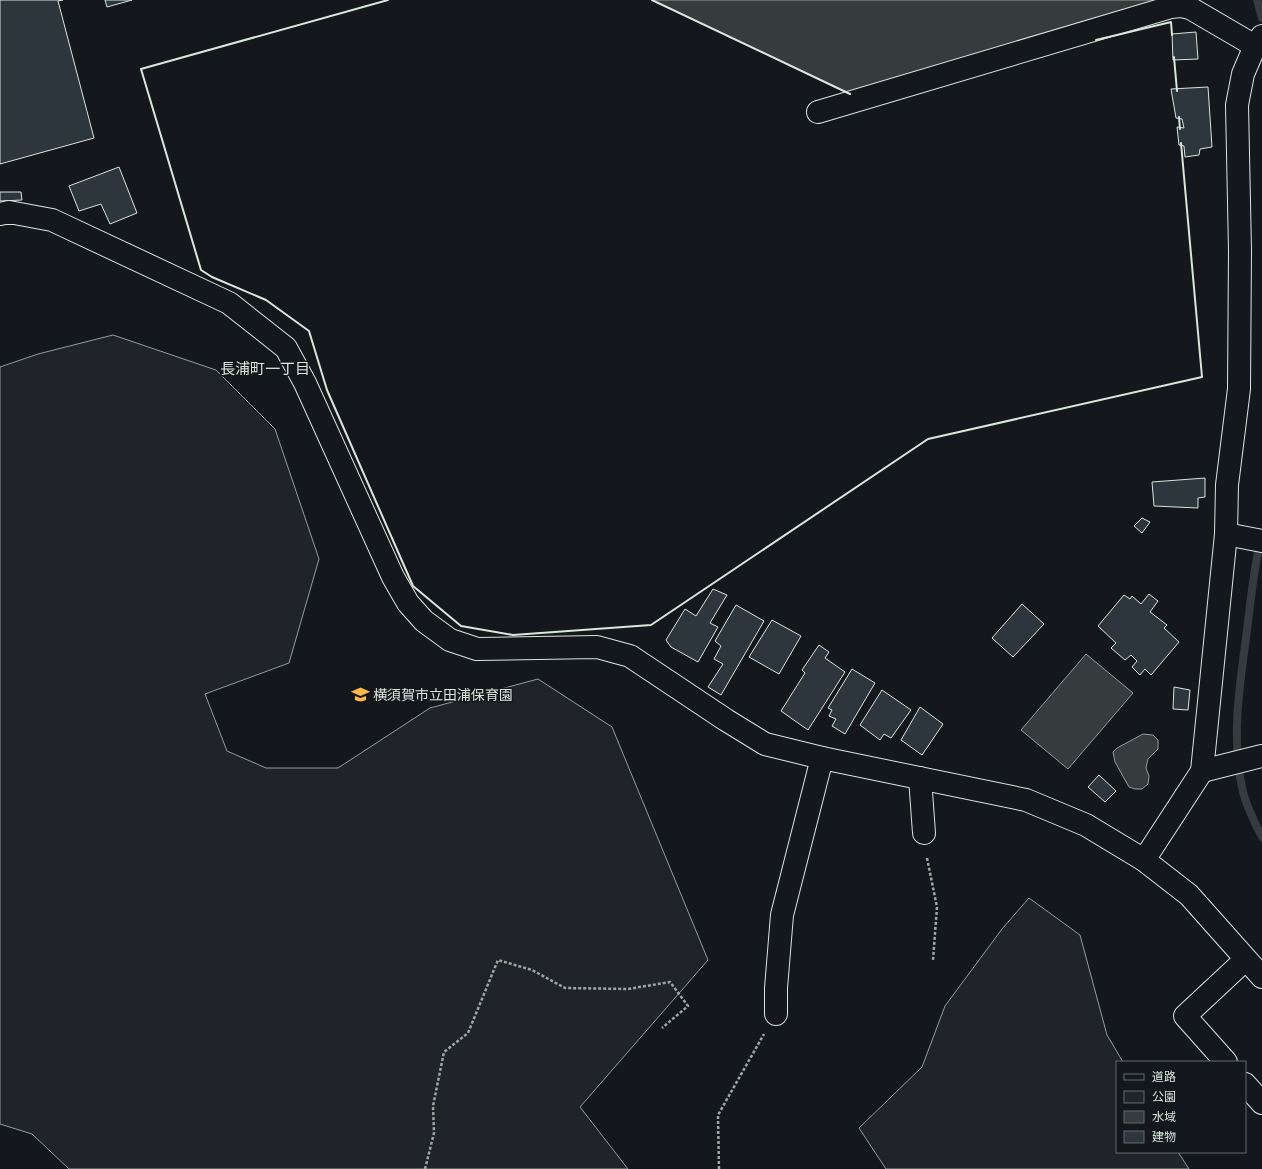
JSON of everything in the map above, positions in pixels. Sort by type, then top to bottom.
[{"type":"street","points":[[818,112],[1171,7],[1181,6],[1190,8],[1258,41],[1243,74],[1238,105],[1240,251],[1238,388],[1227,485],[1226,534],[1202,771],[1144,860]]},
{"type":"street","points":[[0,214],[9,212],[52,220],[59,223],[229,303],[286,348],[305,383],[393,577],[408,603],[424,621],[450,640],[477,649],[596,647],[630,656],[765,744],[822,758],[1026,800],[1086,824],[1144,860],[1189,895],[1245,960],[1262,977]]},
{"type":"street","points":[[1226,534],[1262,541]]},
{"type":"street","points":[[1202,771],[1262,756]]},
{"type":"street","points":[[776,1014],[776,988],[782,915],[822,758]]},
{"type":"street","points":[[920,778],[924,833]]},
{"type":"street","points":[[1225,1061],[1185,1016],[1245,960]]},
{"type":"street","points":[[1246,1085],[1262,1103]]},
{"type":"path","points":[[924,833],[926,854],[937,907],[933,960]]},
{"type":"path","points":[[425,1169],[434,1133],[433,1106],[444,1052],[468,1033],[498,960],[532,970],[566,988],[628,989],[670,982],[688,1006],[662,1028]]},
{"type":"path","points":[[719,1169],[718,1115],[776,1014]]},
{"type":"green space","points":[[113,335],[216,370],[275,429],[319,559],[289,663],[205,694],[227,751],[266,768],[338,768],[430,708],[538,679],[612,727],[708,960],[580,1107],[628,1169],[69,1169],[32,1134],[0,1124],[0,367],[38,354]]},
{"type":"green space","points":[[1029,898],[1080,935],[1107,1035],[1122,1061],[1116,1061],[1116,1153],[1179,1153],[1189,1169],[886,1169],[859,1128],[922,1067],[945,1006],[1002,929]]},
{"type":"water","points":[[652,0],[1168,0],[854,96]]},
{"type":"water","points":[[1086,654],[1133,693],[1068,769],[1021,730]]},
{"type":"water","points":[[1143,734],[1153,735],[1158,740],[1158,749],[1148,759],[1146,768],[1149,776],[1148,784],[1142,789],[1135,789],[1129,787],[1115,762],[1113,752],[1117,748]]},
{"type":"building","points":[[0,0],[63,0],[58,1],[94,138],[0,164]]},
{"type":"building","points":[[105,0],[132,0],[107,7]]},
{"type":"building","points":[[1196,32],[1198,59],[1173,60],[1172,34]]},
{"type":"building","points":[[1208,87],[1212,147],[1200,149],[1199,155],[1185,157],[1184,146],[1179,145],[1177,127],[1184,128],[1182,119],[1176,118],[1171,89]]},
{"type":"building","points":[[119,167],[137,213],[110,224],[101,204],[79,211],[69,186]]},
{"type":"building","points":[[0,192],[21,192],[22,200],[0,201]]},
{"type":"building","points":[[1205,478],[1205,497],[1198,498],[1198,508],[1154,506],[1152,482]]},
{"type":"building","points":[[1142,518],[1150,522],[1142,533],[1134,526]]},
{"type":"building","points":[[713,589],[727,595],[710,623],[718,627],[698,662],[671,647],[666,640],[685,609],[696,616]]},
{"type":"building","points":[[1149,594],[1158,601],[1150,612],[1167,625],[1164,628],[1179,642],[1151,675],[1145,669],[1140,675],[1132,667],[1137,661],[1131,655],[1125,660],[1111,648],[1116,643],[1098,626],[1124,595],[1130,599],[1132,596],[1141,604]]},
{"type":"building","points":[[1022,604],[1044,624],[1013,657],[992,638]]},
{"type":"building","points":[[736,605],[764,621],[721,695],[708,687],[723,664],[714,659],[721,646],[715,641]]},
{"type":"building","points":[[772,620],[801,636],[779,674],[749,657]]},
{"type":"building","points":[[819,645],[829,652],[825,658],[845,672],[808,730],[781,711],[805,673],[802,670]]},
{"type":"building","points":[[852,669],[875,683],[845,734],[832,726],[836,719],[829,716],[832,710],[828,708]]},
{"type":"building","points":[[1174,687],[1190,690],[1188,710],[1173,709]]},
{"type":"building","points":[[882,690],[911,710],[891,738],[884,734],[880,740],[860,725]]},
{"type":"building","points":[[920,707],[943,724],[922,755],[901,740]]},
{"type":"building","points":[[1099,775],[1116,791],[1105,802],[1088,787]]},
{"type":"waterway","points":[[1257,0],[1262,18]]},
{"type":"waterway","points":[[1260,542],[1241,677],[1237,715],[1237,754],[1243,792],[1249,810],[1262,837]]},
{"type":"wall","points":[[388,0],[141,69],[201,270],[212,277],[266,300],[309,331],[327,390],[413,586],[461,626],[513,635],[651,625],[928,439],[1202,377],[1181,143]]},
{"type":"wall","points":[[652,0],[850,94]]},
{"type":"wall","points":[[1096,40],[1171,22],[1172,35]]},
{"type":"wall","points":[[1174,57],[1177,91]]},
{"type":"wall","points":[[1179,117],[1180,129]]},
{"type":"place","name":"横須賀市立田浦保育園","points":[[360,695]]},
{"type":"district","name":"長浦町一丁目","points":[[265,369]]}]
